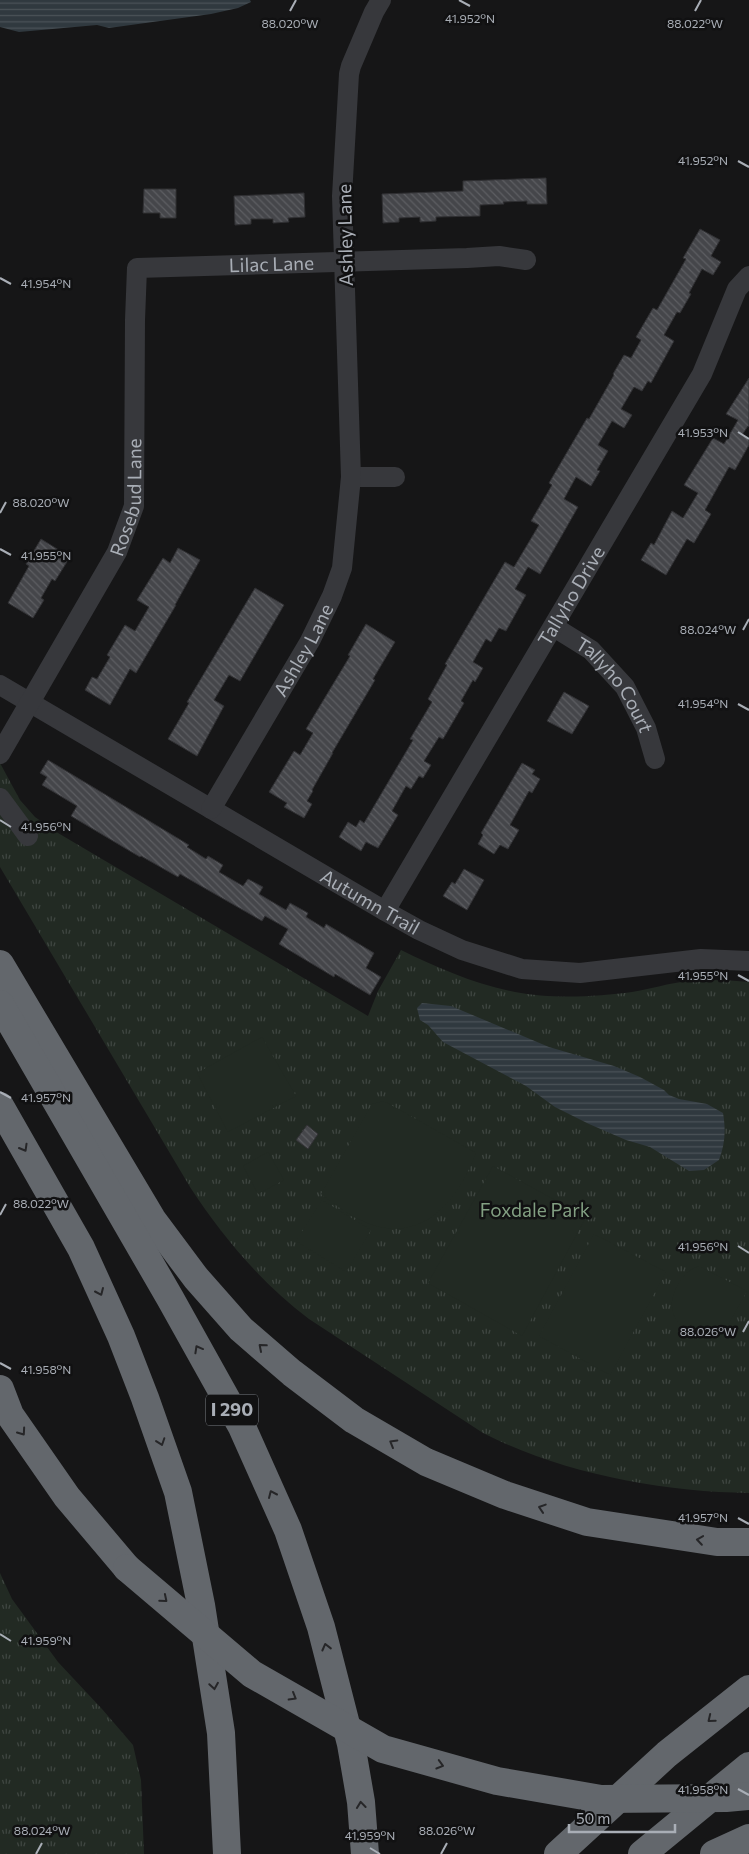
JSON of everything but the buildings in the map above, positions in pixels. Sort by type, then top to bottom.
[{"type":"highway","points":[[0,964],[152,1219],[196,1278],[241,1329],[292,1373],[354,1420],[426,1462],[505,1495],[587,1522],[717,1542],[749,1542]]},
{"type":"highway","name":"I 290","points":[[0,1004],[170,1298],[242,1427],[288,1530],[321,1627],[351,1744],[361,1802],[365,1854]]},
{"type":"highway","points":[[0,1106],[81,1248],[121,1336],[178,1492],[201,1604],[221,1734],[227,1854]]},
{"type":"highway","points":[[0,1389],[10,1415],[67,1497],[127,1568],[252,1674],[383,1749],[497,1781],[601,1799],[726,1798],[749,1796]]},
{"type":"highway","points":[[558,1854],[667,1754],[749,1689]]},
{"type":"highway","points":[[642,1854],[749,1766]]},
{"type":"highway","points":[[714,1854],[749,1838]]},
{"type":"street","name":"Ashley Lane","points":[[211,809],[310,641],[332,596],[342,568],[352,477],[342,196],[350,74],[351,66],[381,0]]},
{"type":"street","name":"Lilac Lane","points":[[137,268],[499,256],[526,260]]},
{"type":"street","name":"Rosebud Lane","points":[[0,754],[118,552],[134,506],[137,268]]},
{"type":"street","name":"Tallyho Drive","points":[[385,911],[702,374],[738,289],[749,276]]},
{"type":"street","points":[[352,477],[395,477]]},
{"type":"street","name":"Tallyho Court","points":[[554,627],[591,650],[625,687],[646,728],[655,759]]},
{"type":"street","name":"Autumn Trail","points":[[0,686],[385,911],[419,930],[462,950],[522,969],[580,972],[701,959],[749,961]]},
{"type":"street","points":[[0,798],[28,836]]},
{"type":"green space","name":"Foxdale Park","points":[[0,763],[20,800],[35,817],[58,833],[368,1016],[378,991],[401,950],[485,985],[543,996],[618,994],[696,980],[749,982],[749,1493],[681,1489],[612,1478],[545,1459],[513,1447],[483,1433],[309,1319],[259,1275],[229,1241],[190,1187],[0,867]]},
{"type":"green space","points":[[262,1037],[296,1096],[228,1132],[197,1073]]},
{"type":"green space","points":[[384,1101],[476,1153],[462,1182],[443,1207],[431,1217],[418,1224],[403,1228],[386,1228],[360,1220],[321,1194],[372,1104]]},
{"type":"green space","points":[[268,1152],[284,1180],[258,1194],[243,1166]]},
{"type":"green space","points":[[493,1166],[586,1217],[522,1336],[428,1283]]},
{"type":"green space","points":[[322,1200],[371,1230],[346,1272],[296,1241]]},
{"type":"green space","points":[[594,1234],[666,1272],[610,1375],[539,1336]]},
{"type":"green space","points":[[699,1266],[747,1291],[720,1339],[697,1335],[687,1330],[679,1324],[674,1315],[672,1306],[673,1295],[679,1283],[688,1272]]},
{"type":"green space","points":[[0,1573],[12,1599],[58,1662],[133,1745],[141,1780],[144,1854],[0,1854]]},
{"type":"shaded area","points":[[0,0],[250,0],[251,2],[238,8],[211,14],[109,28],[97,25],[19,32],[0,27]]},
{"type":"shaded area","points":[[422,1003],[451,1006],[549,1047],[614,1066],[640,1077],[679,1099],[707,1104],[723,1113],[724,1137],[719,1160],[704,1170],[689,1171],[650,1147],[626,1140],[555,1107],[526,1086],[443,1042],[428,1025],[420,1020],[417,1008]]}]
